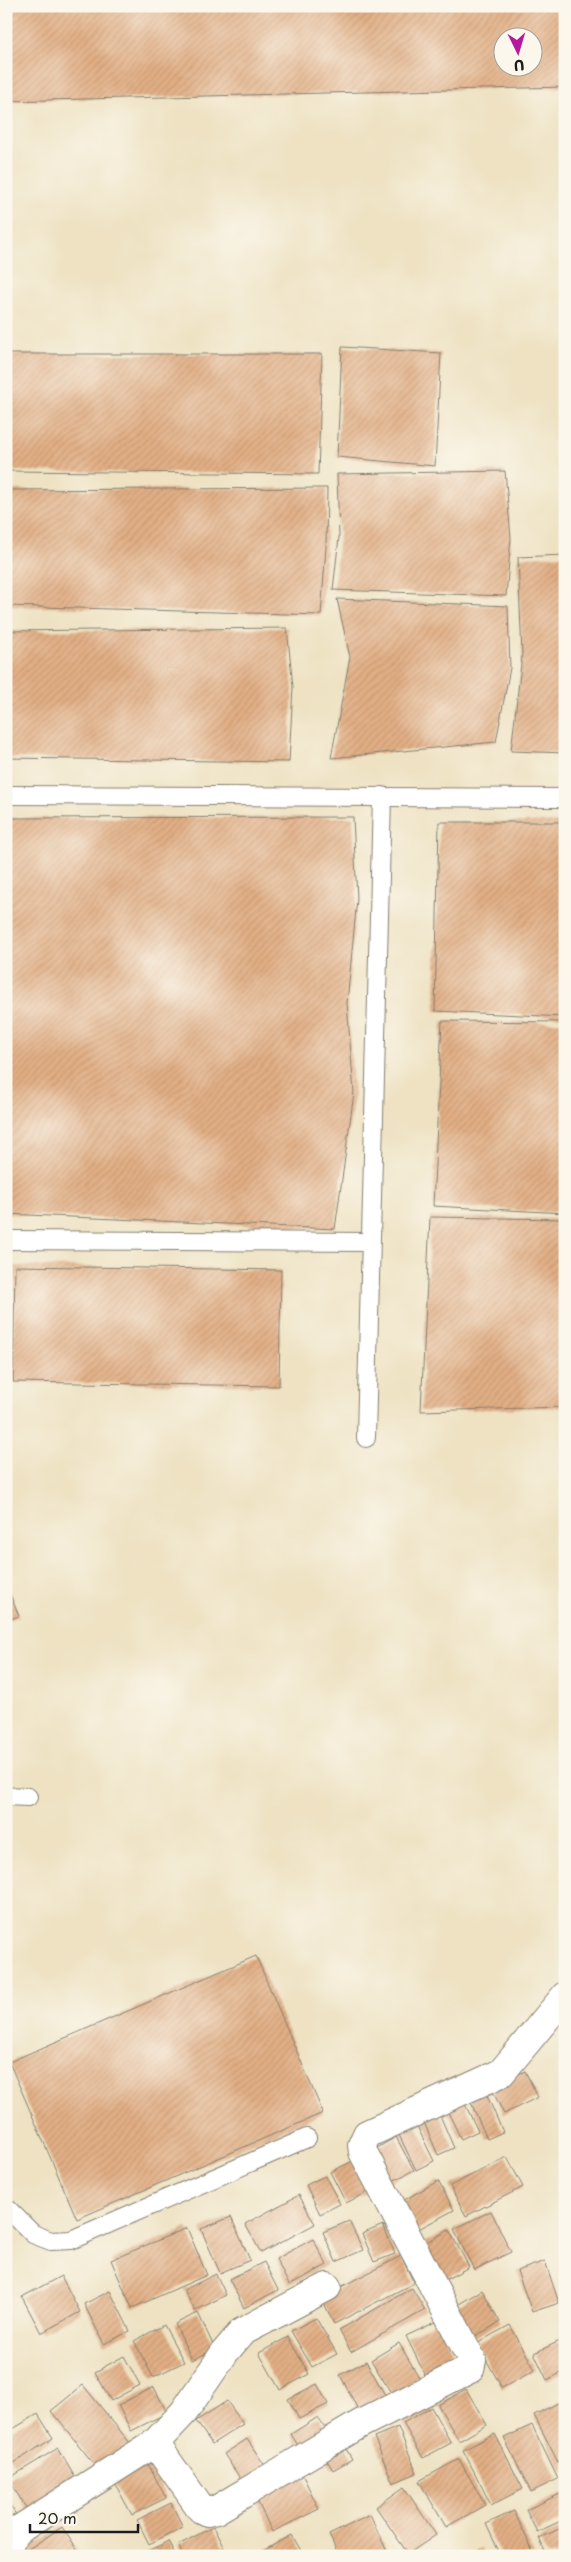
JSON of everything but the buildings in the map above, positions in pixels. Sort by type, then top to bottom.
[{"type":"street","points":[[155,2443],[201,2510],[207,2512],[216,2510],[360,2424],[470,2369],[472,2360],[363,2152],[362,2145],[367,2134],[500,2074],[565,1996]]},
{"type":"street","points":[[6,2550],[15,2532],[155,2443],[184,2412],[225,2352],[242,2332],[327,2287]]},
{"type":"lane","points":[[6,795],[565,798]]},
{"type":"lane","points":[[366,1438],[382,796]]},
{"type":"lane","points":[[6,1240],[371,1242]]},
{"type":"lane","points":[[6,1796],[28,1797]]},
{"type":"lane","points":[[6,2207],[33,2234],[51,2241],[71,2240],[307,2138]]}]
